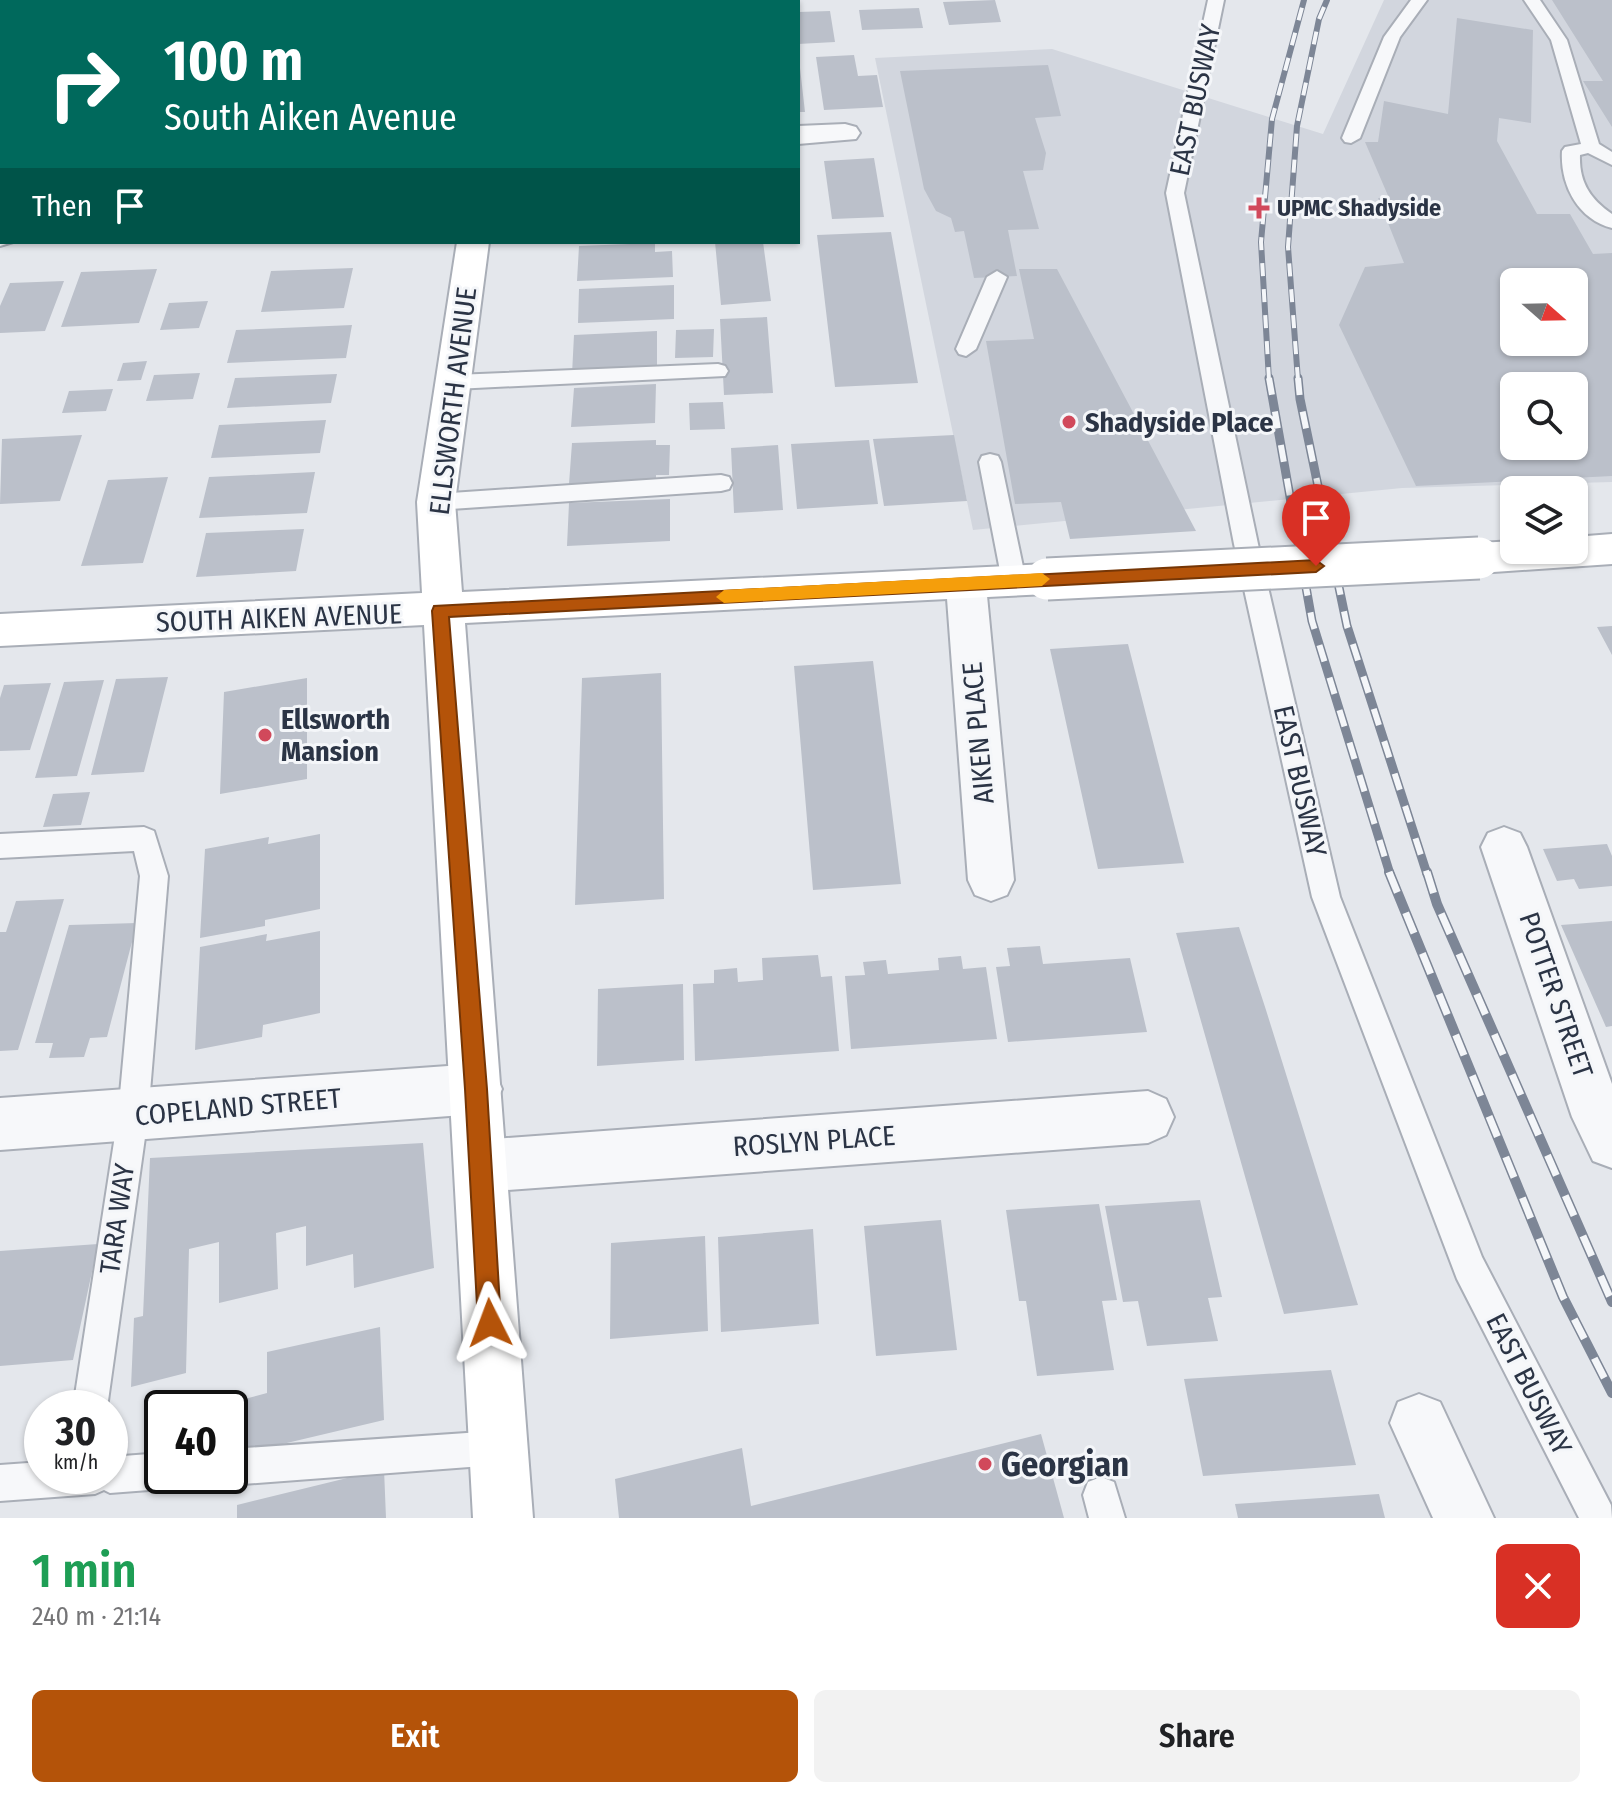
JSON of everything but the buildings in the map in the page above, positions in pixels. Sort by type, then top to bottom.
[{"type":"main road","name":"ELLSWORTH AVENUE","points":[[473,244],[436,502],[440,611],[476,1089],[496,1448],[503,1518]]},
{"type":"main road","name":"SOUTH AIKEN AVENUE","points":[[0,630],[966,585],[1612,549]]},
{"type":"street","points":[[800,135],[845,133]]},
{"type":"street","name":"AIKEN PLACE","points":[[966,585],[991,880]]},
{"type":"street","name":"POTTER STREET","points":[[1504,847],[1607,1125]]},
{"type":"street","name":"COPELAND STREET","points":[[0,1124],[476,1089]]},
{"type":"street","name":"ROSLYN PLACE","points":[[481,1166],[1148,1117]]},
{"type":"street","points":[[1419,1423],[1464,1518]]},
{"type":"lane","name":"EAST BUSWAY","points":[[1216,0],[1175,193],[1246,544],[1326,897],[1469,1267],[1598,1518]]},
{"type":"lane","points":[[1351,138],[1392,37],[1419,0]]},
{"type":"lane","points":[[1532,0],[1559,40],[1591,147],[1612,160]]},
{"type":"lane","points":[[1591,147],[1571,151],[1569,175],[1591,210],[1612,222]]},
{"type":"lane","points":[[966,349],[997,277]]},
{"type":"lane","points":[[455,382],[718,371]]},
{"type":"lane","points":[[990,462],[1031,580]]},
{"type":"lane","points":[[436,502],[721,483]]},
{"type":"lane","name":"TARA WAY","points":[[0,846],[144,839],[154,876],[133,1116],[93,1390]]},
{"type":"lane","points":[[248,1466],[496,1448]]},
{"type":"lane","points":[[0,1483],[24,1481]]},
{"type":"shaded area","name":"UPMC Shadyside","points":[[1384,0],[1612,0],[1612,482],[1588,483],[1588,476],[1500,476],[1500,485],[1402,488],[973,530],[875,58],[1052,49],[1323,134]]},
{"type":"railway","points":[[1269,380],[1261,242],[1272,119],[1304,0]]},
{"type":"railway","points":[[1298,380],[1288,247],[1297,126],[1319,19],[1327,0]]},
{"type":"railway","points":[[1269,378],[1312,621],[1390,874]]},
{"type":"railway","points":[[1298,378],[1347,626],[1427,874]]},
{"type":"railway","points":[[1389,872],[1563,1297],[1612,1393]]},
{"type":"railway","points":[[1427,872],[1437,904],[1612,1302]]},
{"type":"slow traffic","points":[[724,597],[1042,579]]},
{"type":"place","name":"UPMC Shadyside","points":[[1259,208]]},
{"type":"place","name":"Shadyside Place","points":[[1069,422]]},
{"type":"place","name":"Ellsworth Mansion","points":[[265,735]]},
{"type":"place","name":"Georgian","points":[[985,1464]]},
{"type":"route","points":[[490,1323],[476,1089],[440,611],[1316,566]]}]
